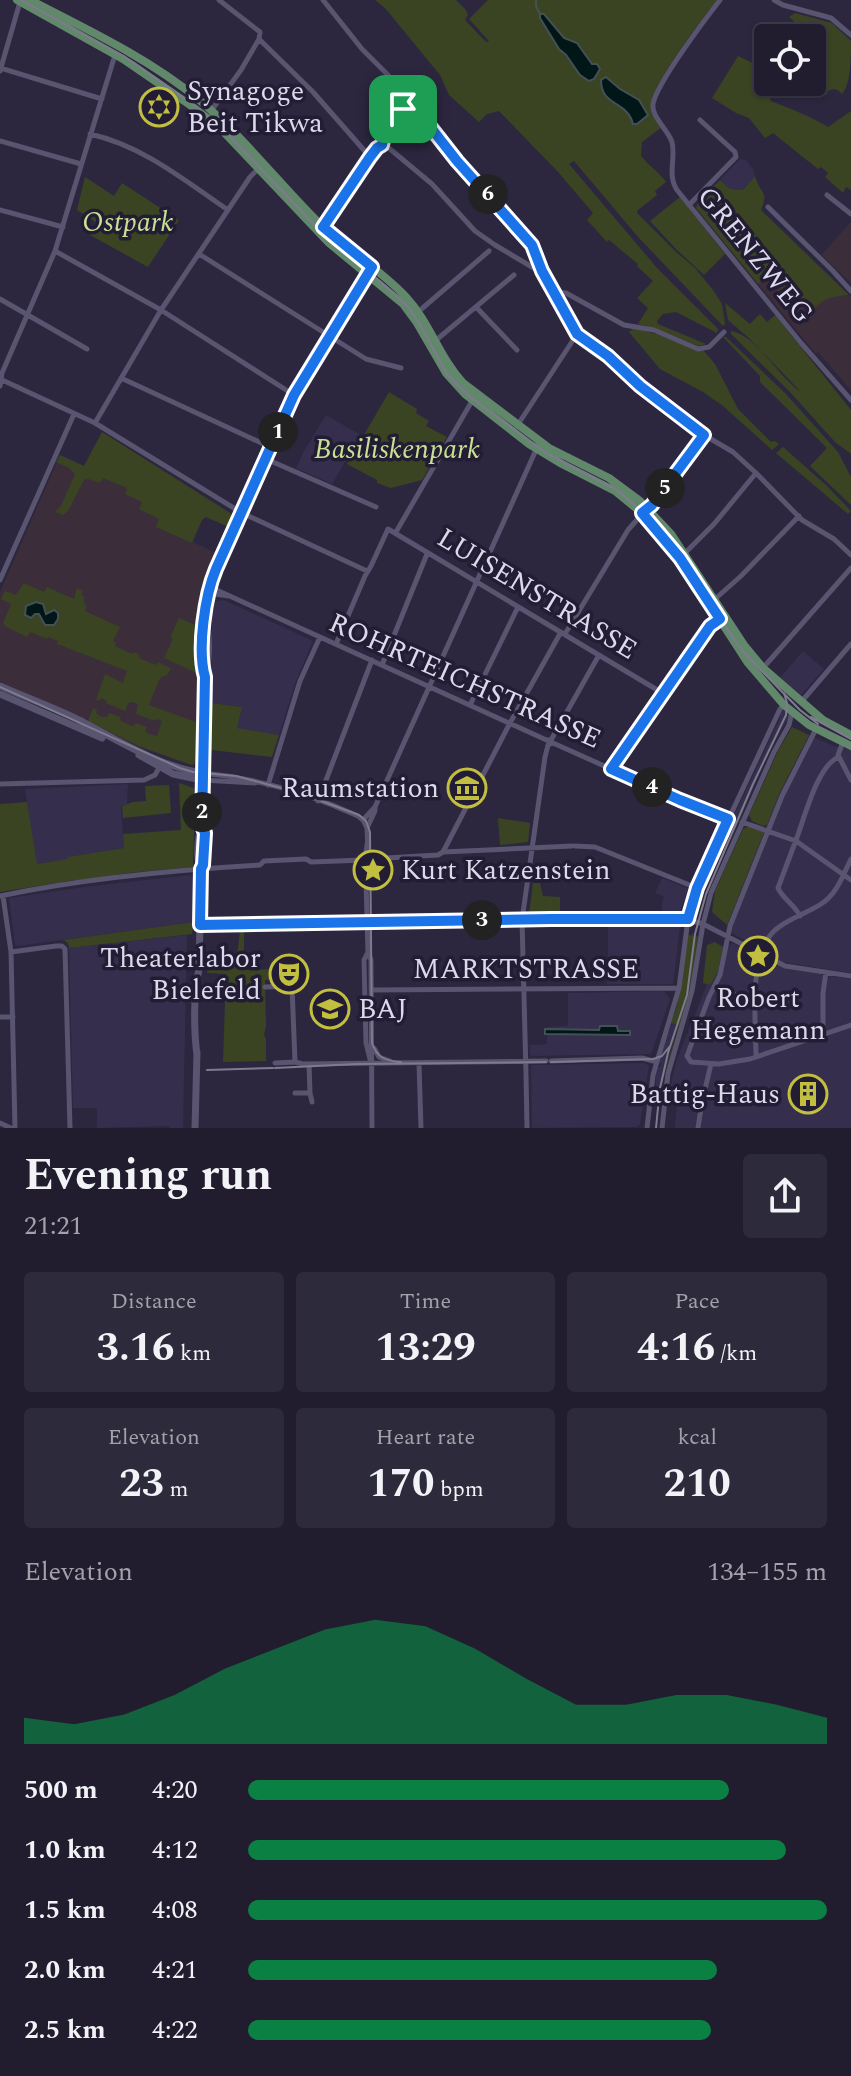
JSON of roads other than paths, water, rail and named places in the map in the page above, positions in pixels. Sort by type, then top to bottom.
[{"type":"main road","points":[[30,0],[117,50],[209,114],[394,295],[410,313],[446,373],[472,401],[539,445],[617,483],[685,553],[744,645],[804,722],[847,744]]},
{"type":"main road","points":[[20,1],[117,50]]},
{"type":"main road","points":[[209,114],[329,243],[403,294],[418,312],[452,371],[539,445]]},
{"type":"main road","points":[[645,511],[680,558],[748,663],[790,704],[851,735]]},
{"type":"street","points":[[209,114],[241,70],[260,32],[219,0]]},
{"type":"street","points":[[323,0],[457,161],[532,245],[542,271],[577,334],[704,435],[733,452],[799,516],[834,539],[851,555]]},
{"type":"street","name":"GRENZWEG","points":[[720,0],[653,102],[673,146],[672,182],[801,343],[851,400]]},
{"type":"street","points":[[774,0],[791,8],[831,18],[851,35]]},
{"type":"street","points":[[20,1],[0,70],[102,99]]},
{"type":"street","points":[[259,39],[313,92],[370,157]]},
{"type":"street","points":[[117,50],[55,251],[0,381],[95,423],[242,513],[367,571],[336,644]]},
{"type":"street","points":[[323,227],[370,157],[382,145],[384,136],[405,106],[412,113],[417,110]]},
{"type":"street","points":[[689,205],[736,157],[735,152],[700,120]]},
{"type":"street","points":[[90,134],[141,151],[228,210]]},
{"type":"street","points":[[0,141],[81,164]]},
{"type":"street","points":[[382,145],[432,184],[475,231],[542,271]]},
{"type":"street","points":[[95,423],[161,310],[258,168]]},
{"type":"street","points":[[827,195],[851,214]]},
{"type":"street","points":[[768,207],[851,291]]},
{"type":"street","points":[[0,210],[63,227]]},
{"type":"street","points":[[55,251],[161,310],[294,395]]},
{"type":"street","points":[[418,312],[489,251]]},
{"type":"street","points":[[199,254],[371,361],[401,368]]},
{"type":"street","points":[[195,1128],[201,869],[198,862],[202,826],[205,677],[202,667],[209,590],[294,395],[370,271]]},
{"type":"street","points":[[435,341],[514,275]]},
{"type":"street","points":[[555,292],[566,293],[624,325],[654,330],[698,349],[709,347],[724,332]]},
{"type":"street","points":[[0,299],[87,349]]},
{"type":"street","points":[[476,307],[517,350]]},
{"type":"street","points":[[517,426],[577,334]]},
{"type":"street","points":[[121,378],[271,448]]},
{"type":"street","points":[[396,532],[472,401]]},
{"type":"street","points":[[0,580],[74,414]]},
{"type":"street","points":[[443,852],[510,723],[563,633],[628,530],[704,435]]},
{"type":"street","points":[[367,828],[539,445]]},
{"type":"street","points":[[266,459],[376,507]]},
{"type":"street","points":[[685,553],[714,524],[756,473]]},
{"type":"street","points":[[715,599],[799,516]]},
{"type":"street","name":"LUISENSTRASSE","points":[[367,571],[388,529],[396,532],[427,554],[434,555],[664,694]]},
{"type":"street","points":[[382,665],[427,554]]},
{"type":"street","points":[[763,668],[851,568]]},
{"type":"street","name":"ROHRTEICHSTRASSE","points":[[209,590],[230,596],[550,742],[728,819]]},
{"type":"street","points":[[470,705],[518,607]]},
{"type":"street","points":[[611,769],[710,626],[720,619]]},
{"type":"street","points":[[268,785],[300,681],[320,637]]},
{"type":"street","points":[[647,1128],[649,1099],[679,988],[688,919],[697,888],[728,819],[790,704],[851,644]]},
{"type":"street","points":[[527,1128],[522,920],[545,757],[550,742],[599,655]]},
{"type":"street","points":[[318,801],[372,660]]},
{"type":"street","points":[[0,686],[73,718],[161,764]]},
{"type":"street","points":[[0,694],[161,764],[202,777],[268,785],[363,820],[367,828],[369,872],[366,880],[372,990],[372,1128]]},
{"type":"street","points":[[662,1128],[666,1084],[692,991],[703,924],[713,890],[789,725],[790,704]]},
{"type":"street","points":[[789,725],[795,721],[804,722]]},
{"type":"street","points":[[816,729],[785,790],[730,926],[723,965],[688,1050],[688,1059],[694,1063],[711,1064],[756,1057],[851,1025]]},
{"type":"street","points":[[847,744],[838,753],[851,780]]},
{"type":"street","points":[[800,916],[793,904],[778,891],[819,779],[833,759],[839,757]]},
{"type":"street","points":[[0,784],[144,780],[152,777],[161,764]]},
{"type":"street","points":[[363,820],[375,807]]},
{"type":"street","points":[[742,822],[796,841],[851,880]]},
{"type":"street","points":[[0,1123],[13,1128],[11,952],[1,896],[78,883],[260,865],[264,861],[306,859],[311,862],[573,846],[595,847],[697,888]]},
{"type":"street","points":[[756,1057],[755,979],[768,938],[775,930],[828,898],[851,859]]},
{"type":"street","points":[[200,925],[688,919],[785,966],[851,976]]},
{"type":"street","points":[[11,952],[64,947],[70,1128]]},
{"type":"street","points":[[368,953],[364,960],[366,1043],[371,1063]]},
{"type":"street","points":[[823,1034],[826,972]]},
{"type":"street","points":[[265,987],[292,986],[295,1062]]},
{"type":"street","points":[[714,987],[742,997],[755,996]]},
{"type":"street","name":"MARKTSTRASSE","points":[[372,990],[679,988]]},
{"type":"street","points":[[0,1017],[13,1017]]},
{"type":"street","points":[[373,1046],[382,1058],[398,1063]]},
{"type":"street","points":[[275,1063],[642,1058],[657,1062]]},
{"type":"street","points":[[419,1063],[421,1128]]},
{"type":"street","points":[[309,1064],[312,1102]]},
{"type":"street","points":[[698,1128],[711,1064]]},
{"type":"street","points":[[295,1093],[310,1093]]},
{"type":"waterway","points":[[536,0],[540,14]]},
{"type":"waterway","points":[[728,219],[740,223],[771,255]]},
{"type":"tram line","points":[[21,0],[133,62],[222,128],[330,241],[408,307],[447,374],[471,398],[546,453],[615,489],[643,512],[681,556],[747,656],[818,724]]},
{"type":"tram line","points":[[0,687],[180,768],[236,776],[300,793],[359,815],[366,821],[370,832],[372,1043],[383,1058],[401,1062]]},
{"type":"tram line","points":[[658,1097],[668,1053],[687,995],[695,934],[706,894],[786,715],[784,693]]},
{"type":"tram line","points":[[811,717],[851,739]]},
{"type":"tram line","points":[[551,1062],[653,1059],[662,1056],[670,1046]]},
{"type":"tram line","points":[[275,1068],[546,1062]]},
{"type":"tram line","points":[[207,1070],[273,1068]]},
{"type":"tram line","points":[[656,1128],[660,1087]]},
{"type":"place","name":"Synagoge Beit Tikwa","points":[[159,107]]},
{"type":"place","name":"Raumstation","points":[[467,788]]},
{"type":"place","name":"Kurt Katzenstein","points":[[373,870]]},
{"type":"place","name":"Robert Hegemann","points":[[758,956]]},
{"type":"place","name":"Theaterlabor Bielefeld","points":[[289,974]]},
{"type":"place","name":"BAJ","points":[[330,1009]]},
{"type":"place","name":"Battig-Haus","points":[[808,1094]]},
{"type":"park label","name":"Ostpark","points":[[128,222]]},
{"type":"park label","name":"Basiliskenpark","points":[[397,449]]}]
